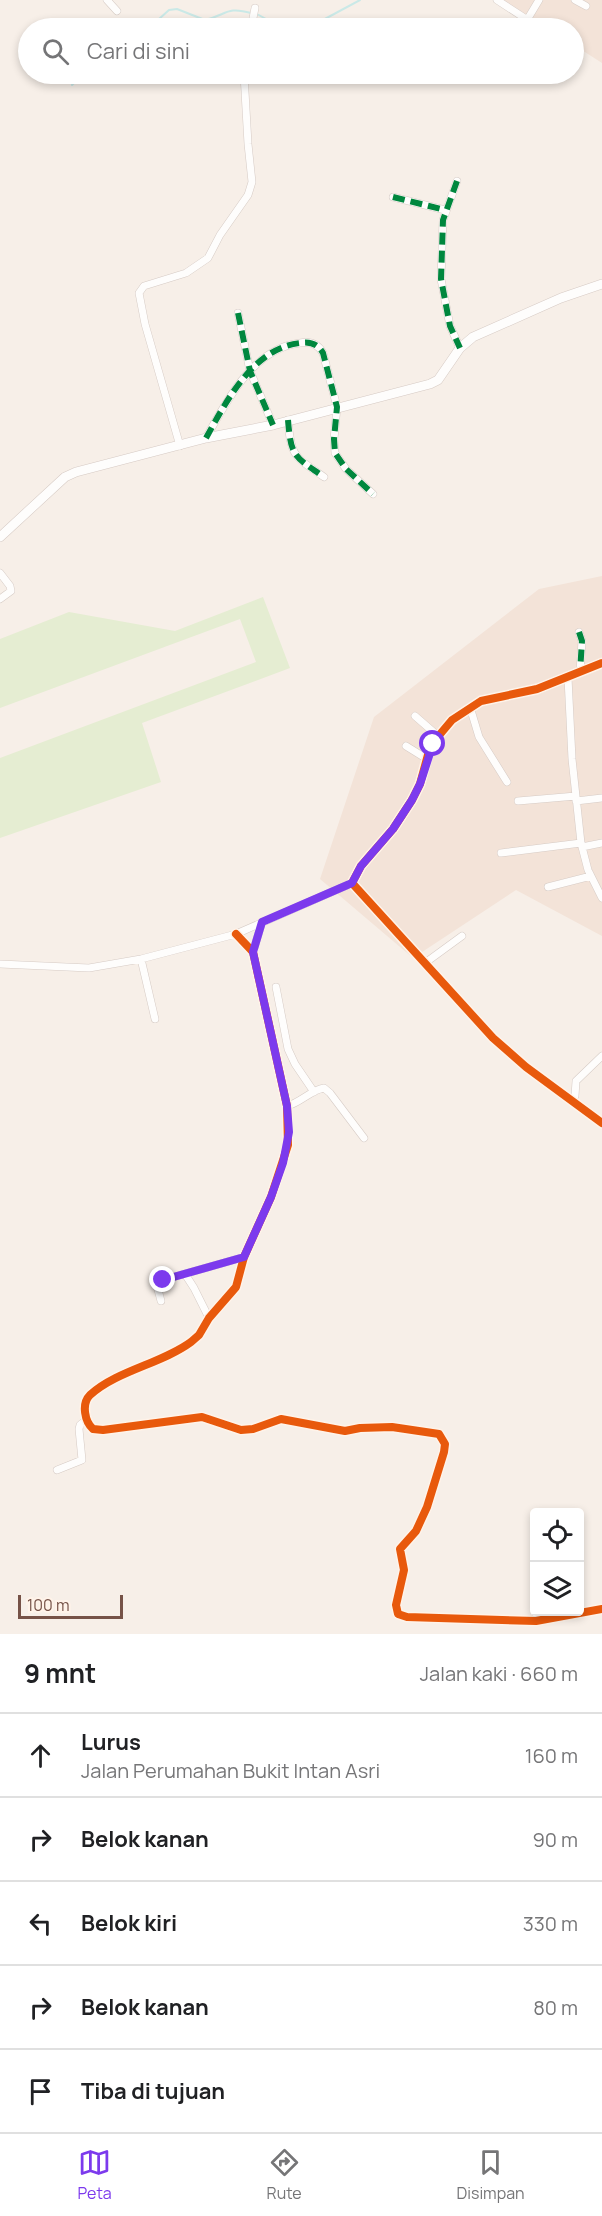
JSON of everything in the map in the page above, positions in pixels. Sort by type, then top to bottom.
[{"type":"street","points":[[107,0],[117,11]]},
{"type":"street","points":[[497,0],[524,18]]},
{"type":"street","points":[[528,18],[539,0]]},
{"type":"street","points":[[576,0],[586,6]]},
{"type":"street","points":[[253,18],[255,8]]},
{"type":"street","points":[[180,446],[145,324],[139,293],[144,286],[186,273],[208,258],[226,224],[248,195],[252,182],[245,84]]},
{"type":"street","points":[[457,181],[443,220],[441,279],[450,326],[460,348]]},
{"type":"street","points":[[393,197],[445,210]]},
{"type":"street","points":[[0,537],[65,477],[76,472],[206,438],[273,425],[430,384],[438,380],[460,348],[473,337],[561,298],[602,284]]},
{"type":"street","points":[[238,314],[250,371],[273,425]]},
{"type":"street","points":[[206,438],[227,401],[250,371],[283,347],[298,343],[313,343],[323,353],[337,407],[334,447],[337,457],[373,494]]},
{"type":"street","points":[[288,420],[293,453],[324,477]]},
{"type":"street","points":[[0,573],[10,588],[8,594],[0,599]]},
{"type":"street","points":[[579,632],[582,640],[580,672]]},
{"type":"street","points":[[0,964],[89,968],[141,958],[236,934],[352,883],[361,866],[393,829],[412,800],[420,784],[429,751],[452,720],[481,701],[524,693],[602,663]]},
{"type":"street","points":[[568,678],[576,798],[582,845],[591,876],[601,893]]},
{"type":"street","points":[[470,707],[479,737],[507,782]]},
{"type":"street","points":[[415,716],[438,736]]},
{"type":"street","points":[[406,746],[427,759]]},
{"type":"street","points":[[518,801],[602,798]]},
{"type":"street","points":[[501,853],[602,843]]},
{"type":"street","points":[[548,887],[591,876]]},
{"type":"street","points":[[352,883],[493,1038],[602,1123]]},
{"type":"street","points":[[262,922],[253,952],[287,1106],[288,1145],[271,1197],[244,1257],[236,1287],[209,1318],[199,1335],[186,1346],[105,1385],[91,1395],[86,1404],[86,1420],[91,1428],[98,1430],[202,1417],[241,1430],[254,1429],[281,1419],[345,1431],[392,1427],[439,1434],[445,1444],[444,1452],[427,1507],[416,1531],[400,1549],[404,1570],[396,1605],[398,1614],[407,1617],[528,1622],[602,1609]]},
{"type":"street","points":[[236,934],[253,952]]},
{"type":"street","points":[[424,963],[462,936]]},
{"type":"street","points":[[141,958],[155,1019]]},
{"type":"street","points":[[276,987],[285,1035],[294,1064],[314,1092]]},
{"type":"street","points":[[273,1038],[285,1035]]},
{"type":"street","points":[[572,1101],[575,1096],[576,1081],[602,1056]]},
{"type":"street","points":[[287,1106],[300,1102],[321,1088],[328,1090],[364,1138]]},
{"type":"street","points":[[161,1301],[157,1290],[159,1283],[166,1279],[244,1257]]},
{"type":"street","points":[[185,1274],[209,1318]]},
{"type":"street","points":[[57,1470],[82,1460],[79,1429],[86,1420]]},
{"type":"shaded area","points":[[500,0],[602,0],[602,63],[584,51],[584,18],[530,18]]},
{"type":"shaded area","points":[[602,576],[602,936],[516,890],[413,958],[320,879],[374,717],[539,589]]},
{"type":"green space","points":[[263,597],[290,668],[142,723],[161,782],[0,838],[0,758],[256,662],[240,619],[0,708],[0,639],[69,612],[175,631]]},
{"type":"waterway","points":[[327,18],[360,0]]},
{"type":"waterway","points":[[160,18],[169,10],[177,9],[200,18]]},
{"type":"waterway","points":[[212,18],[236,10],[251,13]]},
{"type":"waterway","points":[[257,14],[264,18]]},
{"type":"marked path","points":[[457,181],[443,220],[441,279],[450,326],[460,348]]},
{"type":"marked path","points":[[393,197],[445,210]]},
{"type":"marked path","points":[[238,313],[250,371],[273,425]]},
{"type":"marked path","points":[[206,438],[232,393],[255,366],[268,355],[283,347],[304,342],[313,344],[323,353],[337,407],[335,453],[346,469],[373,494]]},
{"type":"marked path","points":[[288,420],[291,442],[296,454],[324,477]]},
{"type":"marked path","points":[[579,632],[582,641],[580,672]]},
{"type":"cycle path","points":[[602,663],[537,689],[481,701],[452,720],[429,751],[420,784],[412,800],[393,829],[361,866],[352,883],[493,1038],[526,1067],[602,1123]]},
{"type":"cycle path","points":[[236,934],[253,952],[287,1106],[288,1145],[271,1197],[244,1257],[236,1287],[191,1342],[179,1350],[113,1379],[90,1395],[85,1408],[88,1422],[93,1429],[103,1430],[202,1417],[241,1430],[253,1429],[281,1419],[345,1431],[392,1427],[439,1434],[445,1444],[444,1452],[427,1507],[416,1531],[400,1549],[404,1570],[396,1605],[398,1614],[407,1617],[536,1621],[602,1609]]},
{"type":"route","points":[[163,1280],[244,1257],[271,1197],[288,1145],[287,1106],[253,952],[262,922],[352,883],[366,858],[393,829],[412,800],[420,784],[433,744]]}]
